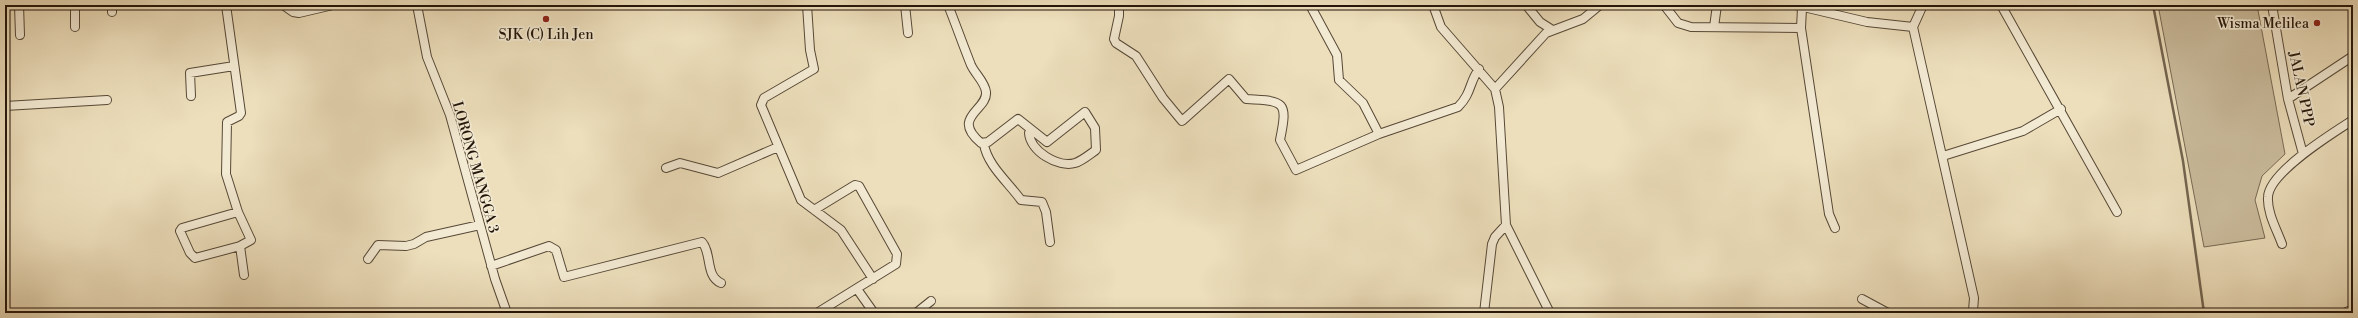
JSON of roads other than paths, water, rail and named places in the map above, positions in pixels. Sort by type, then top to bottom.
[{"type":"street","points":[[19,5],[20,35]]},
{"type":"street","points":[[75,5],[75,28]]},
{"type":"street","points":[[226,5],[242,112],[239,116],[227,122],[226,174],[238,212],[251,240],[240,246],[195,258],[190,254],[180,231],[182,228],[238,212]]},
{"type":"street","points":[[283,5],[293,12],[299,13],[333,5]]},
{"type":"street","name":"LORONG MANGGA 3","points":[[416,5],[427,57],[450,115],[491,266],[507,313]]},
{"type":"street","points":[[807,5],[810,50],[814,69],[762,101],[761,105],[801,200],[841,230],[872,279]]},
{"type":"street","points":[[905,5],[908,33]]},
{"type":"street","points":[[948,5],[972,66],[985,87],[986,94],[984,100],[971,115],[969,125],[975,139],[984,144]]},
{"type":"street","points":[[1119,5],[1119,16],[1114,39],[1116,43],[1136,56],[1163,98],[1182,121],[1226,80],[1229,80],[1246,99],[1272,100],[1279,103],[1283,108],[1285,116],[1280,140],[1296,170],[1379,134],[1458,106],[1467,98],[1475,75],[1479,69]]},
{"type":"street","points":[[1310,5],[1337,55],[1339,80],[1363,103],[1379,134]]},
{"type":"street","points":[[1433,5],[1441,27],[1495,89],[1499,107],[1506,225],[1550,313]]},
{"type":"street","points":[[1526,5],[1540,22],[1551,29]]},
{"type":"street","points":[[1495,89],[1539,38],[1551,29],[1583,19],[1600,5]]},
{"type":"street","points":[[1664,5],[1682,25],[1801,28]]},
{"type":"street","points":[[1714,27],[1717,5]]},
{"type":"street","points":[[1923,5],[1912,27],[1943,156],[1974,298],[1973,311],[1969,313]]},
{"type":"street","points":[[2001,5],[2061,109],[2117,212]]},
{"type":"street","name":"JALAN PPP","points":[[2272,5],[2288,99],[2303,154]]},
{"type":"street","points":[[1836,228],[1829,214],[1798,6],[1867,22],[1912,27]]},
{"type":"street","points":[[2288,99],[2353,56]]},
{"type":"street","points":[[191,96],[190,73],[234,66]]},
{"type":"street","points":[[5,106],[106,100]]},
{"type":"street","points":[[1943,156],[2023,131],[2061,109]]},
{"type":"street","points":[[984,144],[1018,119],[1048,142],[1085,112],[1095,128],[1096,150],[1076,163],[1053,161],[1036,148],[1030,141],[1029,133],[1032,131]]},
{"type":"street","points":[[2282,244],[2269,208],[2268,195],[2272,184],[2303,154],[2353,120]]},
{"type":"street","points":[[984,144],[985,152],[1000,175],[1021,200],[1042,202],[1046,212],[1050,242]]},
{"type":"street","points":[[666,168],[680,163],[718,173],[778,147]]},
{"type":"street","points":[[814,210],[855,185],[862,188],[897,254],[896,264],[858,289],[817,313]]},
{"type":"street","points":[[1484,313],[1492,244],[1495,237],[1506,225]]},
{"type":"street","points":[[368,259],[378,245],[406,246],[414,244],[426,237],[480,226]]},
{"type":"street","points":[[491,266],[549,246],[556,250],[564,277],[702,242],[712,275],[721,283]]},
{"type":"street","points":[[240,246],[244,276]]},
{"type":"street","points":[[858,289],[874,313]]},
{"type":"street","points":[[1862,299],[1888,313]]},
{"type":"street","points":[[916,313],[931,302]]},
{"type":"street","points":[[2344,313],[2353,309]]},
{"type":"waterway","points":[[2153,5],[2183,161],[2204,313]]},
{"type":"place","name":"SJK (C) Lih Jen","points":[[546,19]]},
{"type":"place","name":"Wisma Melilea","points":[[2317,23]]}]
